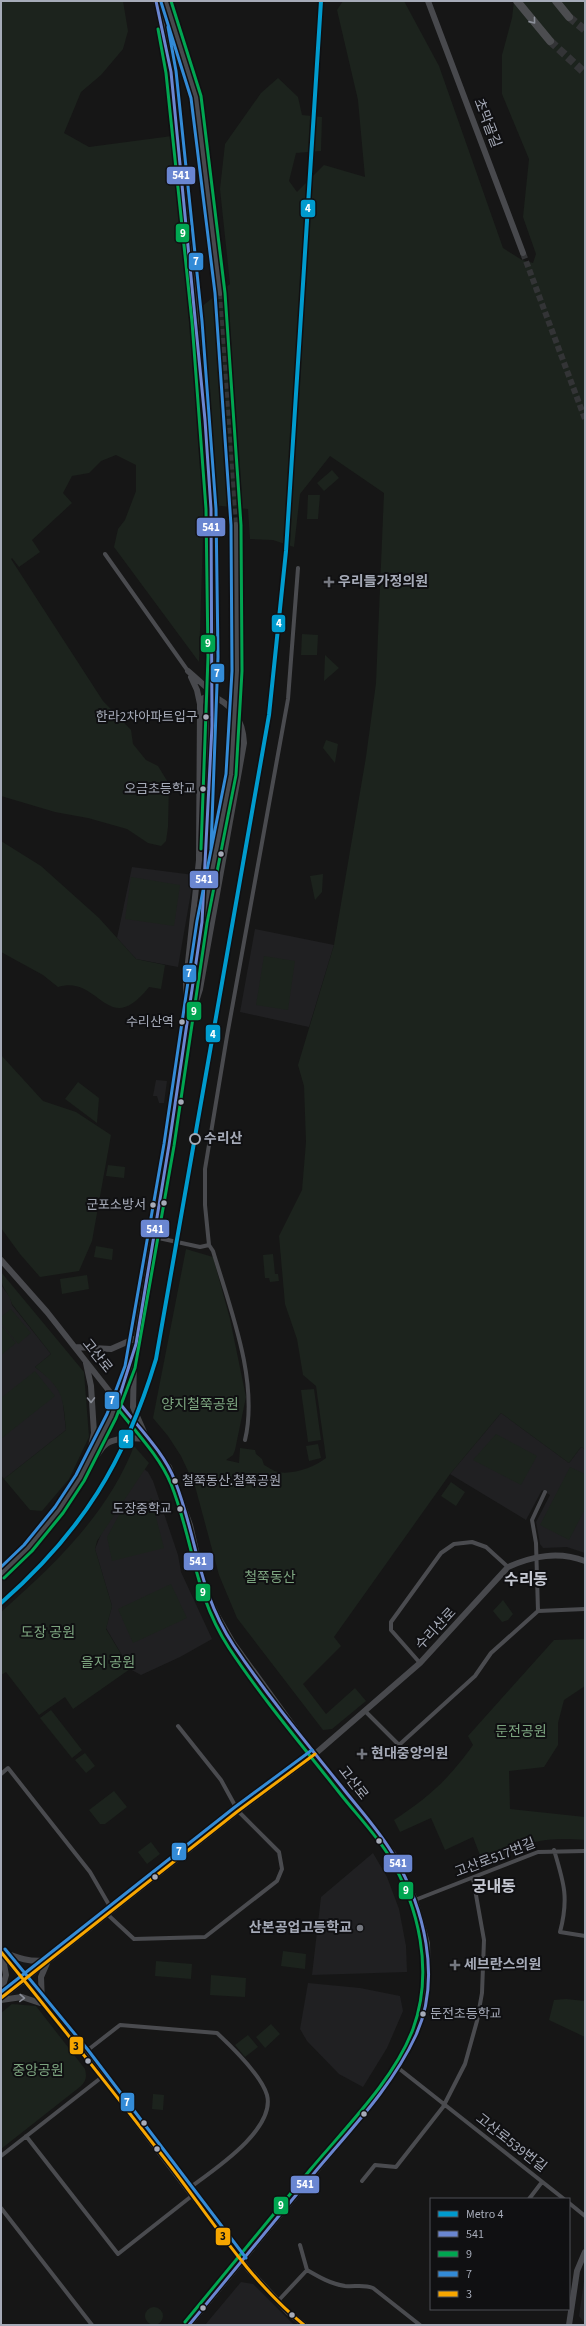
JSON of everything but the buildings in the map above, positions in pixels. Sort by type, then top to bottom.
[{"type":"highway","points":[[517,1],[550,41]]},
{"type":"highway","points":[[556,1],[569,17]]},
{"type":"street","points":[[156,1],[160,13],[171,72],[197,322]]},
{"type":"street","points":[[166,1],[196,97],[220,292]]},
{"type":"street","name":"초막골길","points":[[428,1],[523,253]]},
{"type":"street","points":[[202,922],[212,726],[213,657],[211,509]]},
{"type":"street","points":[[87,1464],[99,1455],[105,1445],[116,1440],[147,1439],[133,1407],[136,1338],[154,1237],[187,1030],[202,922],[231,774],[237,672],[236,525]]},
{"type":"street","points":[[105,554],[188,672],[197,690],[200,705],[199,860],[186,981],[187,1030]]},
{"type":"street","points":[[245,1440],[250,1399],[229,1299],[213,1251],[209,1244],[205,1205],[205,1169],[227,1036],[288,699],[298,568]]},
{"type":"street","points":[[187,1030],[200,990],[244,744],[242,725],[237,714],[188,672]]},
{"type":"street","points":[[200,705],[206,696],[210,695],[220,699]]},
{"type":"street","points":[[154,1237],[200,1247],[209,1244]]},
{"type":"street","name":"고산로","points":[[1,1260],[75,1347],[147,1439],[173,1476],[190,1525],[205,1590],[232,1643],[395,1856],[416,1900],[427,1943],[428,1985],[418,2024],[406,2054],[372,2103],[189,2325]]},
{"type":"street","points":[[75,1347],[111,1349],[136,1338]]},
{"type":"street","points":[[1,1574],[28,1548],[59,1510],[101,1441],[118,1401],[135,1349]]},
{"type":"street","points":[[86,1362],[91,1386],[94,1433],[87,1464]]},
{"type":"street","points":[[538,1611],[536,1557],[532,1520],[545,1492]]},
{"type":"street","points":[[420,1663],[391,1630],[391,1622],[441,1553],[454,1544],[472,1542],[486,1547],[508,1567]]},
{"type":"street","name":"수리산로","points":[[1,1999],[238,1811],[316,1754],[420,1663],[508,1567],[526,1559],[560,1555],[585,1561]]},
{"type":"street","points":[[365,1711],[399,1745],[475,1676],[491,1653],[538,1611],[585,1609]]},
{"type":"street","points":[[1,1774],[8,1768],[90,1872],[110,1912],[134,1939],[206,1937],[277,1881],[282,1868],[281,1857],[276,1848],[238,1811],[221,1780],[178,1726]]},
{"type":"street","points":[[554,1850],[565,1895],[566,1909],[560,1932],[585,1936]]},
{"type":"street","name":"고산로517번길","points":[[416,1900],[473,1878],[521,1857],[538,1852],[554,1850],[585,1851]]},
{"type":"street","points":[[362,2180],[374,2165],[396,2167],[444,2104],[465,2064],[478,2021],[482,1993],[484,1940],[473,1878]]},
{"type":"street","points":[[1,1952],[23,1960],[38,1962],[49,1960]]},
{"type":"street","points":[[1,1952],[84,2053],[193,2194],[242,2261],[278,2301],[304,2325]]},
{"type":"street","points":[[1,1952],[5,1963],[6,1975],[1,1993]]},
{"type":"street","points":[[43,2004],[40,1996],[41,1977],[49,1960]]},
{"type":"street","points":[[1,1999],[22,1998],[35,2000],[43,2004]]},
{"type":"street","points":[[84,2053],[120,2025],[217,2033],[248,2067],[267,2094],[266,2111],[246,2144],[188,2189]]},
{"type":"street","name":"고산로539번길","points":[[397,2067],[563,2198]]},
{"type":"street","points":[[1,2156],[102,2077]]},
{"type":"street","points":[[26,2136],[118,2254],[193,2194]]},
{"type":"street","points":[[530,2198],[542,2182]]},
{"type":"street","points":[[570,2204],[585,2216]]},
{"type":"street","points":[[1,2208],[92,2325]]},
{"type":"street","points":[[300,2245],[307,2270],[333,2283],[346,2286],[366,2285],[373,2288],[420,2325]]},
{"type":"street","points":[[569,2325],[577,2271],[585,2252]]},
{"type":"street","points":[[278,2301],[307,2270]]},
{"type":"shaded area","points":[[132,867],[194,875],[178,967],[136,959],[117,938]]},
{"type":"shaded area","points":[[255,929],[334,945],[309,1027],[240,1012]]},
{"type":"shaded area","points":[[156,1080],[167,1081],[164,1103],[159,1103],[157,1096],[153,1096]]},
{"type":"shaded area","points":[[1,1285],[10,1297],[12,1305],[51,1354],[35,1367],[51,1379],[62,1395],[66,1430],[4,1479],[1,1475]]},
{"type":"shaded area","points":[[501,1413],[569,1463],[581,1447],[585,1449],[585,1553],[567,1547],[543,1548],[540,1544],[536,1522],[550,1495],[542,1490],[526,1520],[450,1474]]},
{"type":"shaded area","points":[[144,1469],[148,1472],[153,1481],[178,1555],[181,1572],[212,1639],[180,1657],[141,1675],[130,1669],[106,1628],[112,1606],[95,1549],[102,1532]]},
{"type":"shaded area","name":"산본공업고등학교","points":[[373,1853],[387,1877],[399,1909],[406,1946],[407,1972],[312,1975],[321,1897]]},
{"type":"shaded area","name":"둔전초등학교","points":[[308,1983],[360,1988],[400,1996],[403,2011],[387,2048],[363,2087],[339,2074],[307,2041],[300,2029]]},
{"type":"shaded area","points":[[585,2274],[585,2324],[579,2316]]},
{"type":"shaded area","points":[[241,2282],[253,2284],[294,2325],[205,2325]]},
{"type":"green space","points":[[1,1],[123,1],[128,31],[123,49],[101,75],[81,92],[64,133],[89,147],[172,136],[196,311],[230,284],[220,189],[225,144],[261,93],[278,78],[298,97],[302,115],[322,117],[321,151],[296,153],[289,181],[297,192],[324,165],[365,177],[358,100],[337,10],[343,1],[404,1],[439,66],[503,248],[522,260],[533,263],[536,254],[523,217],[529,159],[502,94],[502,55],[512,18],[514,1],[585,1],[585,1449],[581,1447],[569,1463],[501,1413],[450,1474],[334,1637],[341,1646],[303,1684],[326,1714],[355,1688],[366,1701],[332,1729],[323,1730],[237,1618],[219,1575],[195,1486],[181,1456],[168,1436],[153,1418],[186,1249],[213,1257],[230,1319],[246,1397],[235,1450],[233,1455],[226,1460],[239,1463],[240,1448],[255,1450],[256,1454],[262,1459],[264,1465],[272,1470],[284,1473],[304,1470],[326,1458],[316,1386],[303,1375],[297,1339],[285,1304],[279,1236],[302,1190],[306,1142],[304,1086],[298,1065],[334,945],[366,757],[376,683],[384,493],[330,456],[300,494],[294,547],[273,540],[250,539],[248,509],[204,504],[199,662],[114,547],[118,529],[125,520],[136,491],[136,465],[116,455],[101,461],[89,473],[72,476],[63,493],[72,503],[32,540],[40,552],[19,567],[12,558],[11,559],[103,701],[131,730],[133,744],[146,760],[158,766],[169,784],[168,827],[166,841],[161,846],[148,843],[127,829],[88,818],[55,812],[1,796]]},
{"type":"green space","points":[[332,470],[339,478],[324,491],[317,483]]},
{"type":"green space","points":[[308,495],[320,495],[318,519],[307,519]]},
{"type":"green space","points":[[302,634],[318,635],[317,655],[301,655]]},
{"type":"green space","points":[[325,655],[339,668],[324,681]]},
{"type":"green space","points":[[326,740],[338,744],[335,763],[323,748]]},
{"type":"green space","points":[[1,841],[41,866],[99,918],[136,959],[165,965],[161,989],[149,987],[135,1002],[123,1008],[113,1007],[84,989],[72,985],[58,987],[43,975],[1,952]]},
{"type":"green space","points":[[323,874],[322,892],[315,900],[310,876]]},
{"type":"green space","points":[[131,877],[180,885],[174,926],[125,919]]},
{"type":"green space","points":[[264,956],[295,961],[288,1010],[256,1005]]},
{"type":"green space","points":[[1,1055],[43,1101],[76,1112],[111,1135],[92,1241],[79,1271],[40,1277],[20,1254],[1,1228]]},
{"type":"green space","points":[[78,1082],[99,1098],[97,1123],[65,1099]]},
{"type":"green space","points":[[108,1165],[125,1167],[124,1178],[106,1176]]},
{"type":"green space","points":[[96,1246],[113,1249],[112,1260],[94,1257]]},
{"type":"green space","points":[[273,1254],[275,1274],[278,1274],[279,1281],[270,1282],[269,1278],[265,1278],[263,1255]]},
{"type":"green space","points":[[1,1272],[84,1372],[89,1437],[69,1479],[42,1511],[30,1510],[4,1479],[66,1430],[64,1409],[60,1394],[56,1388],[51,1381],[35,1367],[51,1354],[12,1304],[3,1286]]},
{"type":"green space","points":[[87,1275],[89,1289],[62,1294],[60,1279]]},
{"type":"green space","points":[[11,1309],[31,1333],[18,1344],[1,1323],[1,1317]]},
{"type":"green space","points":[[1,1325],[16,1343],[1,1355]]},
{"type":"green space","points":[[35,1371],[55,1396],[2,1438],[1,1398]]},
{"type":"green space","points":[[314,1389],[321,1440],[308,1442],[301,1390]]},
{"type":"green space","points":[[496,1434],[537,1456],[521,1485],[473,1460]]},
{"type":"green space","points":[[318,1444],[321,1458],[309,1461],[306,1446]]},
{"type":"green space","name":"도장 공원","points":[[134,1446],[149,1463],[97,1541],[95,1549],[112,1606],[106,1629],[130,1669],[73,1709],[65,1697],[39,1715],[6,1672],[1,1675],[1,1612],[60,1557],[78,1537],[110,1494],[123,1471]]},
{"type":"green space","points":[[570,1467],[585,1474],[585,1509],[569,1540],[540,1525]]},
{"type":"green space","points":[[451,1482],[465,1492],[456,1506],[441,1496]]},
{"type":"green space","points":[[151,1498],[164,1548],[112,1561],[107,1537],[125,1504],[141,1513]]},
{"type":"green space","points":[[171,1584],[187,1618],[133,1643],[118,1609]]},
{"type":"green space","points":[[503,1600],[513,1614],[508,1620],[502,1622],[493,1611]]},
{"type":"green space","name":"둔전공원","points":[[585,1639],[585,1686],[564,1700],[558,1723],[558,1745],[544,1767],[509,1771],[510,1809],[585,1817],[585,1840],[556,1839],[532,1842],[509,1850],[483,1863],[473,1837],[445,1850],[431,1818],[400,1832],[394,1820],[418,1804],[455,1768],[473,1745],[468,1736],[554,1640]]},
{"type":"green space","points":[[51,1710],[82,1750],[72,1758],[40,1718]]},
{"type":"green space","points":[[85,1753],[95,1766],[86,1773],[75,1760]]},
{"type":"green space","points":[[114,1791],[127,1807],[105,1824],[100,1824],[89,1810]]},
{"type":"green space","points":[[151,1842],[160,1854],[147,1864],[138,1852]]},
{"type":"green space","points":[[283,1951],[306,1954],[305,1969],[281,1966]]},
{"type":"green space","points":[[156,1961],[192,1964],[191,1979],[155,1976]]},
{"type":"green space","points":[[211,1975],[246,1978],[245,1997],[210,1995]]},
{"type":"green space","points":[[566,1999],[585,2001],[585,2037],[549,2020],[554,2000]]},
{"type":"green space","name":"중앙공원","points":[[12,2004],[36,2006],[85,2069],[86,2077],[81,2086],[1,2149],[1,2013]]},
{"type":"green space","points":[[271,2024],[280,2034],[265,2048],[256,2037]]},
{"type":"green space","points":[[248,2035],[258,2047],[245,2057],[235,2045]]},
{"type":"green space","points":[[153,2094],[164,2095],[163,2110],[152,2109]]},
{"type":"green space","points":[[154,2307],[160,2310],[163,2316],[160,2322],[154,2325],[148,2322],[145,2316],[148,2310]]},
{"type":"tunnel","points":[[569,17],[585,30]]},
{"type":"tunnel","points":[[550,41],[585,73]]},
{"type":"tunnel","points":[[523,253],[585,419]]},
{"type":"tunnel","points":[[220,293],[236,525]]},
{"type":"tunnel","points":[[197,322],[211,509]]},
{"type":"metro line","name":"4","points":[[1,1603],[30,1576],[55,1549],[77,1522],[97,1493],[115,1463],[130,1431],[144,1396],[156,1359],[269,715],[286,551],[321,1]]},
{"type":"transit line","name":"541","points":[[118,1401],[136,1344],[169,1145],[202,922],[212,726],[211,509],[205,420],[171,72],[156,1]]},
{"type":"transit line","name":"9","points":[[4,1578],[32,1551],[63,1513],[84,1481],[116,1418],[135,1368],[174,1146],[207,923],[236,775],[242,671],[241,525],[225,293],[201,96],[171,1]]},
{"type":"transit line","name":"7","points":[[1,1567],[24,1545],[55,1507],[76,1475],[107,1414],[125,1366],[164,1144],[197,921],[226,774],[232,671],[231,525],[215,293],[191,98],[161,2]]},
{"type":"transit line","name":"7","points":[[168,27],[176,71],[202,321],[216,509],[218,657],[211,849]]},
{"type":"transit line","name":"9","points":[[158,29],[166,73],[192,322],[206,509],[208,657],[201,849]]},
{"type":"transit line","name":"541","points":[[118,1401],[150,1440],[170,1470],[183,1503],[199,1565],[212,1605],[234,1646],[259,1682],[313,1752],[376,1829],[405,1876],[421,1920],[426,1944],[428,1967],[428,1990],[424,2013],[416,2035],[406,2054],[383,2090],[189,2325]]},
{"type":"transit line","name":"9","points":[[114,1404],[145,1442],[166,1473],[179,1505],[195,1567],[208,1607],[229,1648],[268,1703],[371,1831],[389,1856],[400,1876],[408,1896],[415,1918],[423,1962],[419,2007],[413,2029],[405,2048],[394,2067],[368,2103],[310,2170],[185,2322]]},
{"type":"transit line","name":"7","points":[[1,1992],[235,1807],[312,1750]]},
{"type":"transit line","name":"3","points":[[1,1998],[238,1811],[315,1754]]},
{"type":"transit line","name":"7","points":[[5,1949],[88,2050],[246,2258]]},
{"type":"transit line","name":"3","points":[[1,1952],[130,2113],[250,2271],[267,2290],[304,2325]]},
{"type":"place","name":"우리들가정의원","points":[[329,582]]},
{"type":"place","name":"한라2차아파트입구","points":[[206,717]]},
{"type":"place","name":"오금초등학교","points":[[203,789]]},
{"type":"place","name":"수리산역","points":[[182,1022]]},
{"type":"place","name":"수리산","points":[[195,1139]]},
{"type":"place","name":"군포소방서","points":[[153,1205]]},
{"type":"place","name":"철쭉동산.철쭉공원","points":[[175,1481]]},
{"type":"place","name":"도장중학교","points":[[180,1509]]},
{"type":"place","name":"현대중앙의원","points":[[362,1754]]},
{"type":"place","name":"산본공업고등학교","points":[[360,1928]]},
{"type":"place","name":"세브란스의원","points":[[455,1965]]},
{"type":"place","name":"둔전초등학교","points":[[423,2014]]},
{"type":"district","name":"수리동","points":[[526,1580]]},
{"type":"district","name":"궁내동","points":[[494,1887]]},
{"type":"park label","name":"양지철쭉공원","points":[[200,1405]]},
{"type":"park label","name":"철쭉동산","points":[[270,1578]]},
{"type":"park label","name":"을지 공원","points":[[108,1663]]}]
